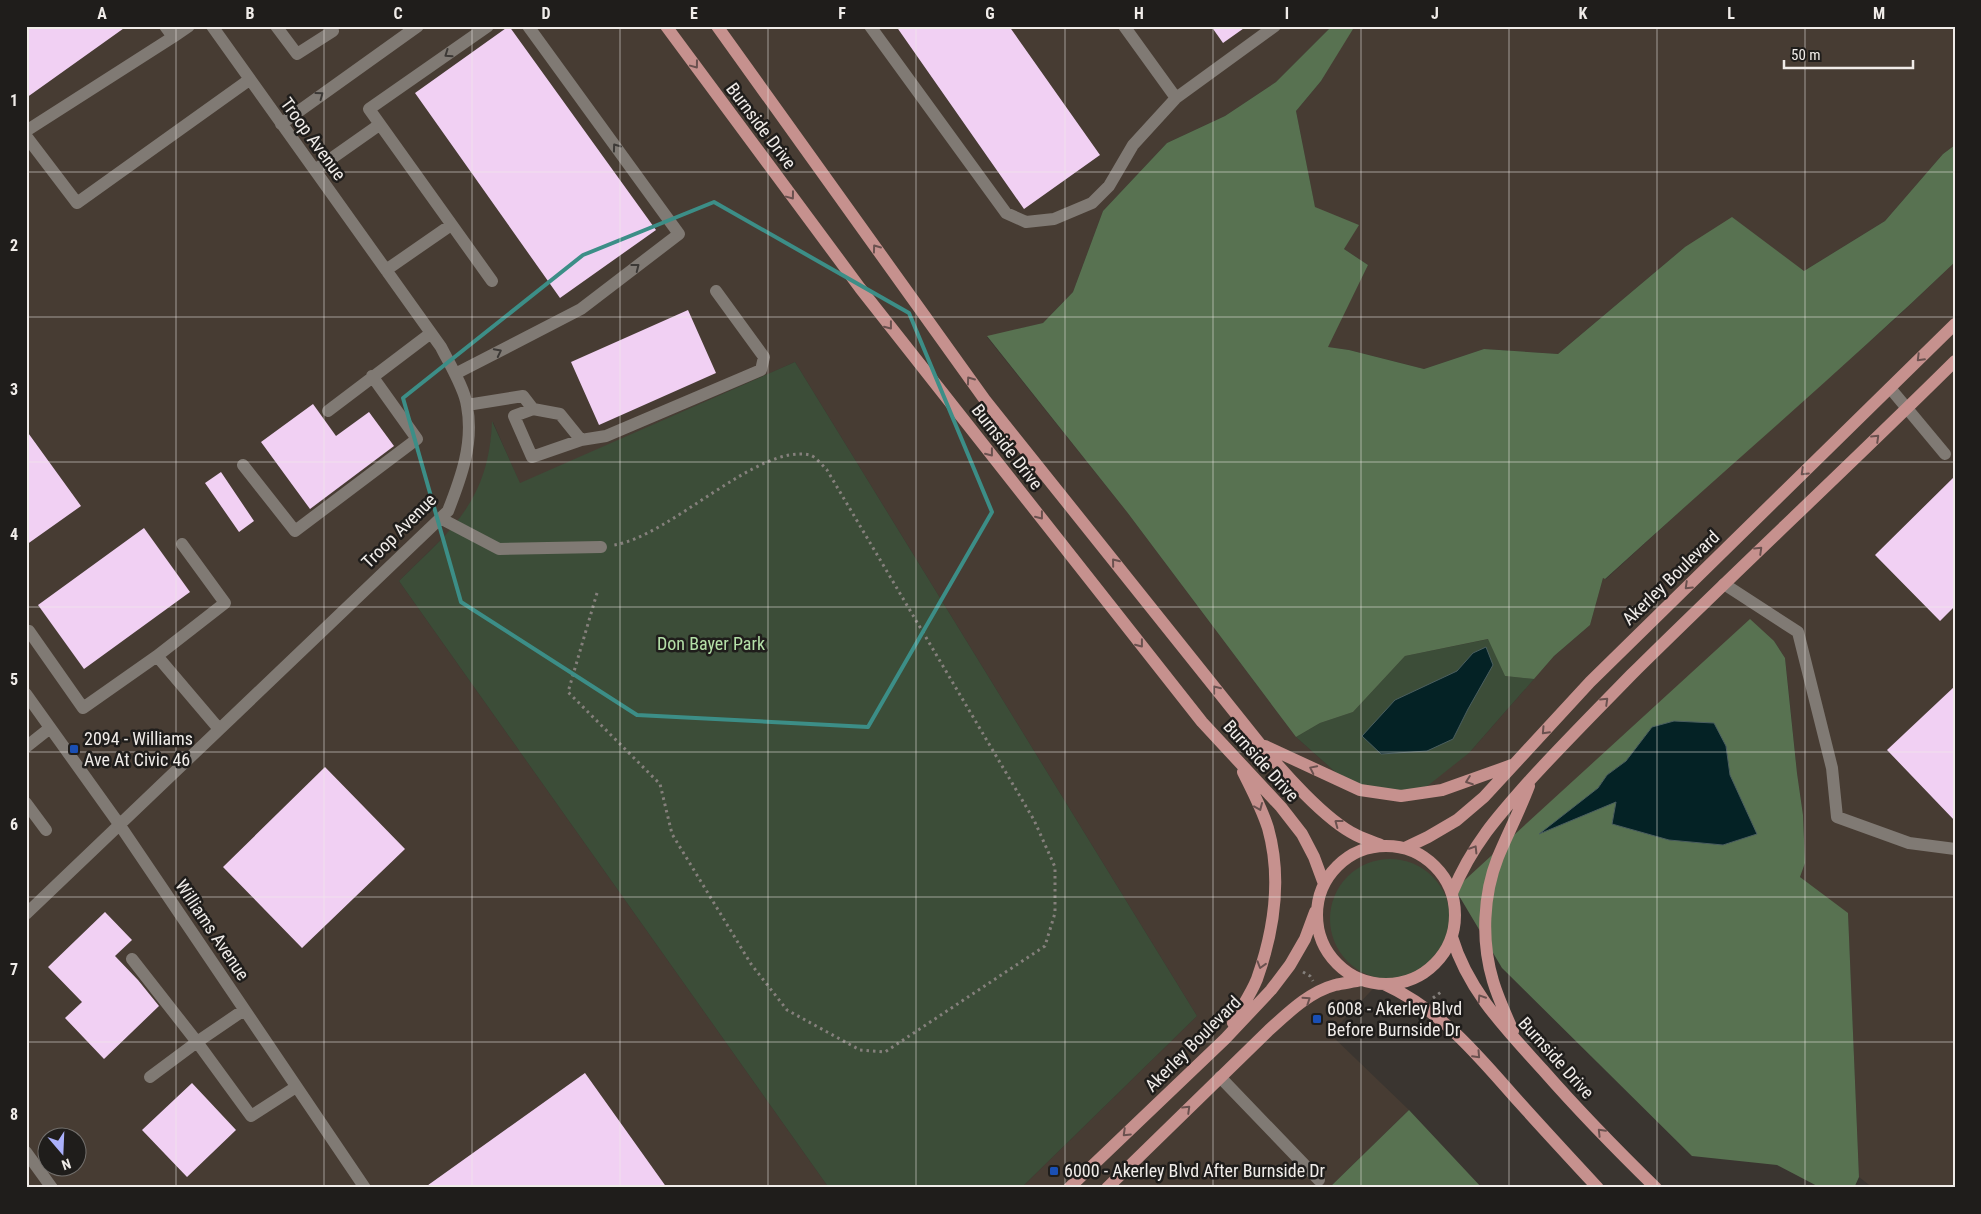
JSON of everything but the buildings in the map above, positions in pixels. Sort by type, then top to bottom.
[{"type":"main road","name":"Burnside Drive","points":[[666,26],[860,288],[1202,722],[1281,807],[1302,834],[1324,884]]},
{"type":"main road","name":"Burnside Drive","points":[[717,26],[985,400],[1260,744],[1304,792],[1335,822],[1355,835],[1381,845]]},
{"type":"main road","name":"Akerley Boulevard","points":[[1405,848],[1457,820],[1484,797],[1590,682],[1955,324]]},
{"type":"main road","points":[[1452,893],[1463,867],[1476,844],[1505,808],[1570,735],[1955,361]]},
{"type":"main road","points":[[1260,744],[1360,790],[1401,796],[1442,790],[1515,764]]},
{"type":"main road","points":[[1225,1039],[1256,980],[1270,934],[1275,894],[1274,858],[1268,827],[1239,762]]},
{"type":"main road","points":[[1518,1042],[1493,982],[1489,964],[1485,914],[1491,879],[1498,857],[1533,777]]},
{"type":"main road","points":[[1384,984],[1406,981],[1426,972],[1442,956],[1452,937],[1456,915],[1452,893],[1442,873],[1427,858],[1405,848],[1381,845],[1358,851],[1338,865],[1324,884],[1317,907],[1318,931],[1328,953],[1343,969],[1362,980],[1384,984],[1405,994],[1429,1009],[1456,1032],[1598,1188]]},
{"type":"main road","name":"Akerley Boulevard","points":[[1069,1188],[1225,1039],[1270,990],[1290,965],[1305,939],[1317,907]]},
{"type":"main road","name":"Burnside Drive","points":[[1452,937],[1469,980],[1489,1009],[1578,1109],[1656,1188]]},
{"type":"main road","points":[[1107,1188],[1269,1030],[1311,996],[1333,986],[1362,980]]},
{"type":"street","points":[[165,26],[173,37]]},
{"type":"street","points":[[26,131],[189,26]]},
{"type":"street","name":"Troop Avenue","points":[[27,912],[448,511],[462,475],[469,442],[468,405],[455,374],[431,333],[212,26]]},
{"type":"street","points":[[276,26],[297,54],[334,31]]},
{"type":"street","points":[[281,124],[418,26]]},
{"type":"street","points":[[488,26],[368,109],[492,281]]},
{"type":"street","points":[[455,374],[581,309],[679,234],[528,26]]},
{"type":"street","points":[[870,26],[1006,213],[1026,222],[1054,219],[1092,203],[1109,186],[1133,145],[1176,98],[1275,26]]},
{"type":"street","points":[[1124,26],[1176,98]]},
{"type":"street","points":[[26,136],[77,203],[249,80]]},
{"type":"street","points":[[314,170],[379,125]]},
{"type":"street","points":[[386,270],[451,225]]},
{"type":"street","points":[[581,440],[560,414],[533,409],[514,416],[532,457],[581,440],[606,436],[761,370],[764,357],[716,291]]},
{"type":"street","points":[[328,411],[431,333]]},
{"type":"street","points":[[243,466],[295,531],[417,439],[372,376]]},
{"type":"street","points":[[1890,388],[1944,454]]},
{"type":"street","points":[[468,405],[523,396],[533,409]]},
{"type":"street","points":[[440,518],[499,549],[601,547]]},
{"type":"street","points":[[26,633],[29,631],[82,708],[157,656],[225,603],[182,544]]},
{"type":"street","points":[[1724,584],[1798,632],[1832,768],[1837,817],[1909,843],[1955,849]]},
{"type":"street","points":[[157,656],[219,729]]},
{"type":"street","name":"Williams Avenue","points":[[26,694],[119,824],[365,1188]]},
{"type":"street","points":[[26,747],[50,728]]},
{"type":"street","points":[[26,802],[46,830]]},
{"type":"street","points":[[132,958],[251,1116],[296,1087]]},
{"type":"street","points":[[150,1077],[244,1010]]},
{"type":"street","points":[[1220,1077],[1319,1180]]},
{"type":"street","points":[[26,1152],[52,1188]]},
{"type":"path","points":[[597,593],[568,692],[660,784],[672,834],[751,964],[787,1010],[860,1050],[885,1052],[1045,946],[1055,913],[1055,867],[1034,820],[827,470],[811,456],[791,454],[756,468],[655,530],[621,544],[601,547]]},
{"type":"path","points":[[1300,971],[1310,976],[1314,984]]},
{"type":"path","points":[[1433,998],[1441,992]]},
{"type":"highlighted area","points":[[714,202],[909,313],[992,512],[868,727],[637,715],[461,602],[403,398],[583,255]]},
{"type":"shaded area","points":[[26,26],[1332,26],[1276,82],[1225,116],[1167,143],[1103,211],[1073,292],[1043,323],[987,337],[1127,512],[1296,737],[1360,794],[1469,753],[1554,656],[1590,625],[1603,578],[1606,579],[1897,317],[1955,262],[1955,1188],[1873,1188],[1859,1177],[1848,914],[1800,877],[1805,863],[1803,815],[1785,658],[1774,641],[1455,889],[1409,951],[1330,1034],[1409,1110],[1329,1188],[1021,1188],[1197,1016],[795,362],[520,484],[493,422],[488,464],[471,503],[452,529],[399,581],[829,1188],[26,1188]]},
{"type":"shaded area","points":[[1351,26],[1955,26],[1955,145],[1943,154],[1885,221],[1804,271],[1685,247],[1558,354],[1484,349],[1424,369],[1349,350],[1327,347],[1368,265],[1344,249],[1358,225],[1315,208],[1296,111],[1321,81],[1352,29]]},
{"type":"green space","points":[[1332,26],[1351,26],[1353,29],[1321,81],[1296,111],[1315,207],[1359,225],[1344,249],[1368,265],[1328,347],[1349,350],[1424,369],[1484,349],[1558,354],[1685,247],[1732,217],[1804,271],[1885,221],[1943,154],[1955,145],[1955,262],[1825,382],[1605,579],[1603,578],[1590,625],[1554,656],[1534,679],[1505,676],[1488,639],[1405,656],[1353,712],[1320,723],[1296,737],[1127,512],[987,336],[1043,323],[1073,292],[1103,211],[1167,143],[1225,116],[1276,82]]},
{"type":"green space","name":"Don Bayer Park","points":[[795,362],[1197,1016],[1021,1188],[829,1188],[399,581],[451,529],[464,512],[484,472],[492,421],[520,483]]},
{"type":"green space","points":[[1750,619],[1774,641],[1785,658],[1803,815],[1805,863],[1800,877],[1848,913],[1859,1177],[1854,1188],[1821,1188],[1777,1165],[1692,1156],[1502,968],[1455,889]],"holes":[[[1652,727],[1726,746],[1730,775],[1756,834],[1723,845],[1669,840],[1612,824],[1616,801],[1542,833],[1598,788],[1607,775],[1626,761]]]},
{"type":"green space","points":[[1489,639],[1505,676],[1534,679],[1469,753],[1411,799],[1360,794],[1296,737],[1320,723],[1353,712],[1405,656]],"holes":[[[1486,647],[1468,709],[1453,739],[1395,701],[1457,671],[1473,653]]]},
{"type":"green space","points":[[1390,859],[1402,860],[1413,864],[1423,869],[1432,877],[1440,886],[1445,896],[1449,907],[1449,931],[1445,942],[1440,952],[1432,961],[1423,969],[1413,974],[1402,978],[1390,979],[1378,978],[1367,974],[1357,969],[1348,961],[1340,952],[1335,942],[1331,931],[1330,919],[1331,907],[1335,896],[1340,886],[1348,877],[1357,869],[1367,864],[1378,860]]},
{"type":"green space","points":[[1409,1110],[1482,1188],[1329,1188]]},
{"type":"water","points":[[1486,647],[1493,665],[1453,739],[1427,751],[1381,754],[1362,736],[1395,700],[1457,671],[1473,653]]},
{"type":"water","points":[[1674,721],[1714,723],[1726,746],[1730,775],[1757,834],[1723,845],[1669,840],[1612,824],[1616,802],[1539,834],[1598,788],[1607,775],[1626,761],[1652,727]]},
{"type":"place","name":"2094 - Williams Ave At Civic 46","points":[[74,749]]},
{"type":"place","name":"6008 - Akerley Blvd Before Burnside Dr","points":[[1317,1019]]},
{"type":"place","name":"6000 - Akerley Blvd After Burnside Dr","points":[[1054,1171]]}]
